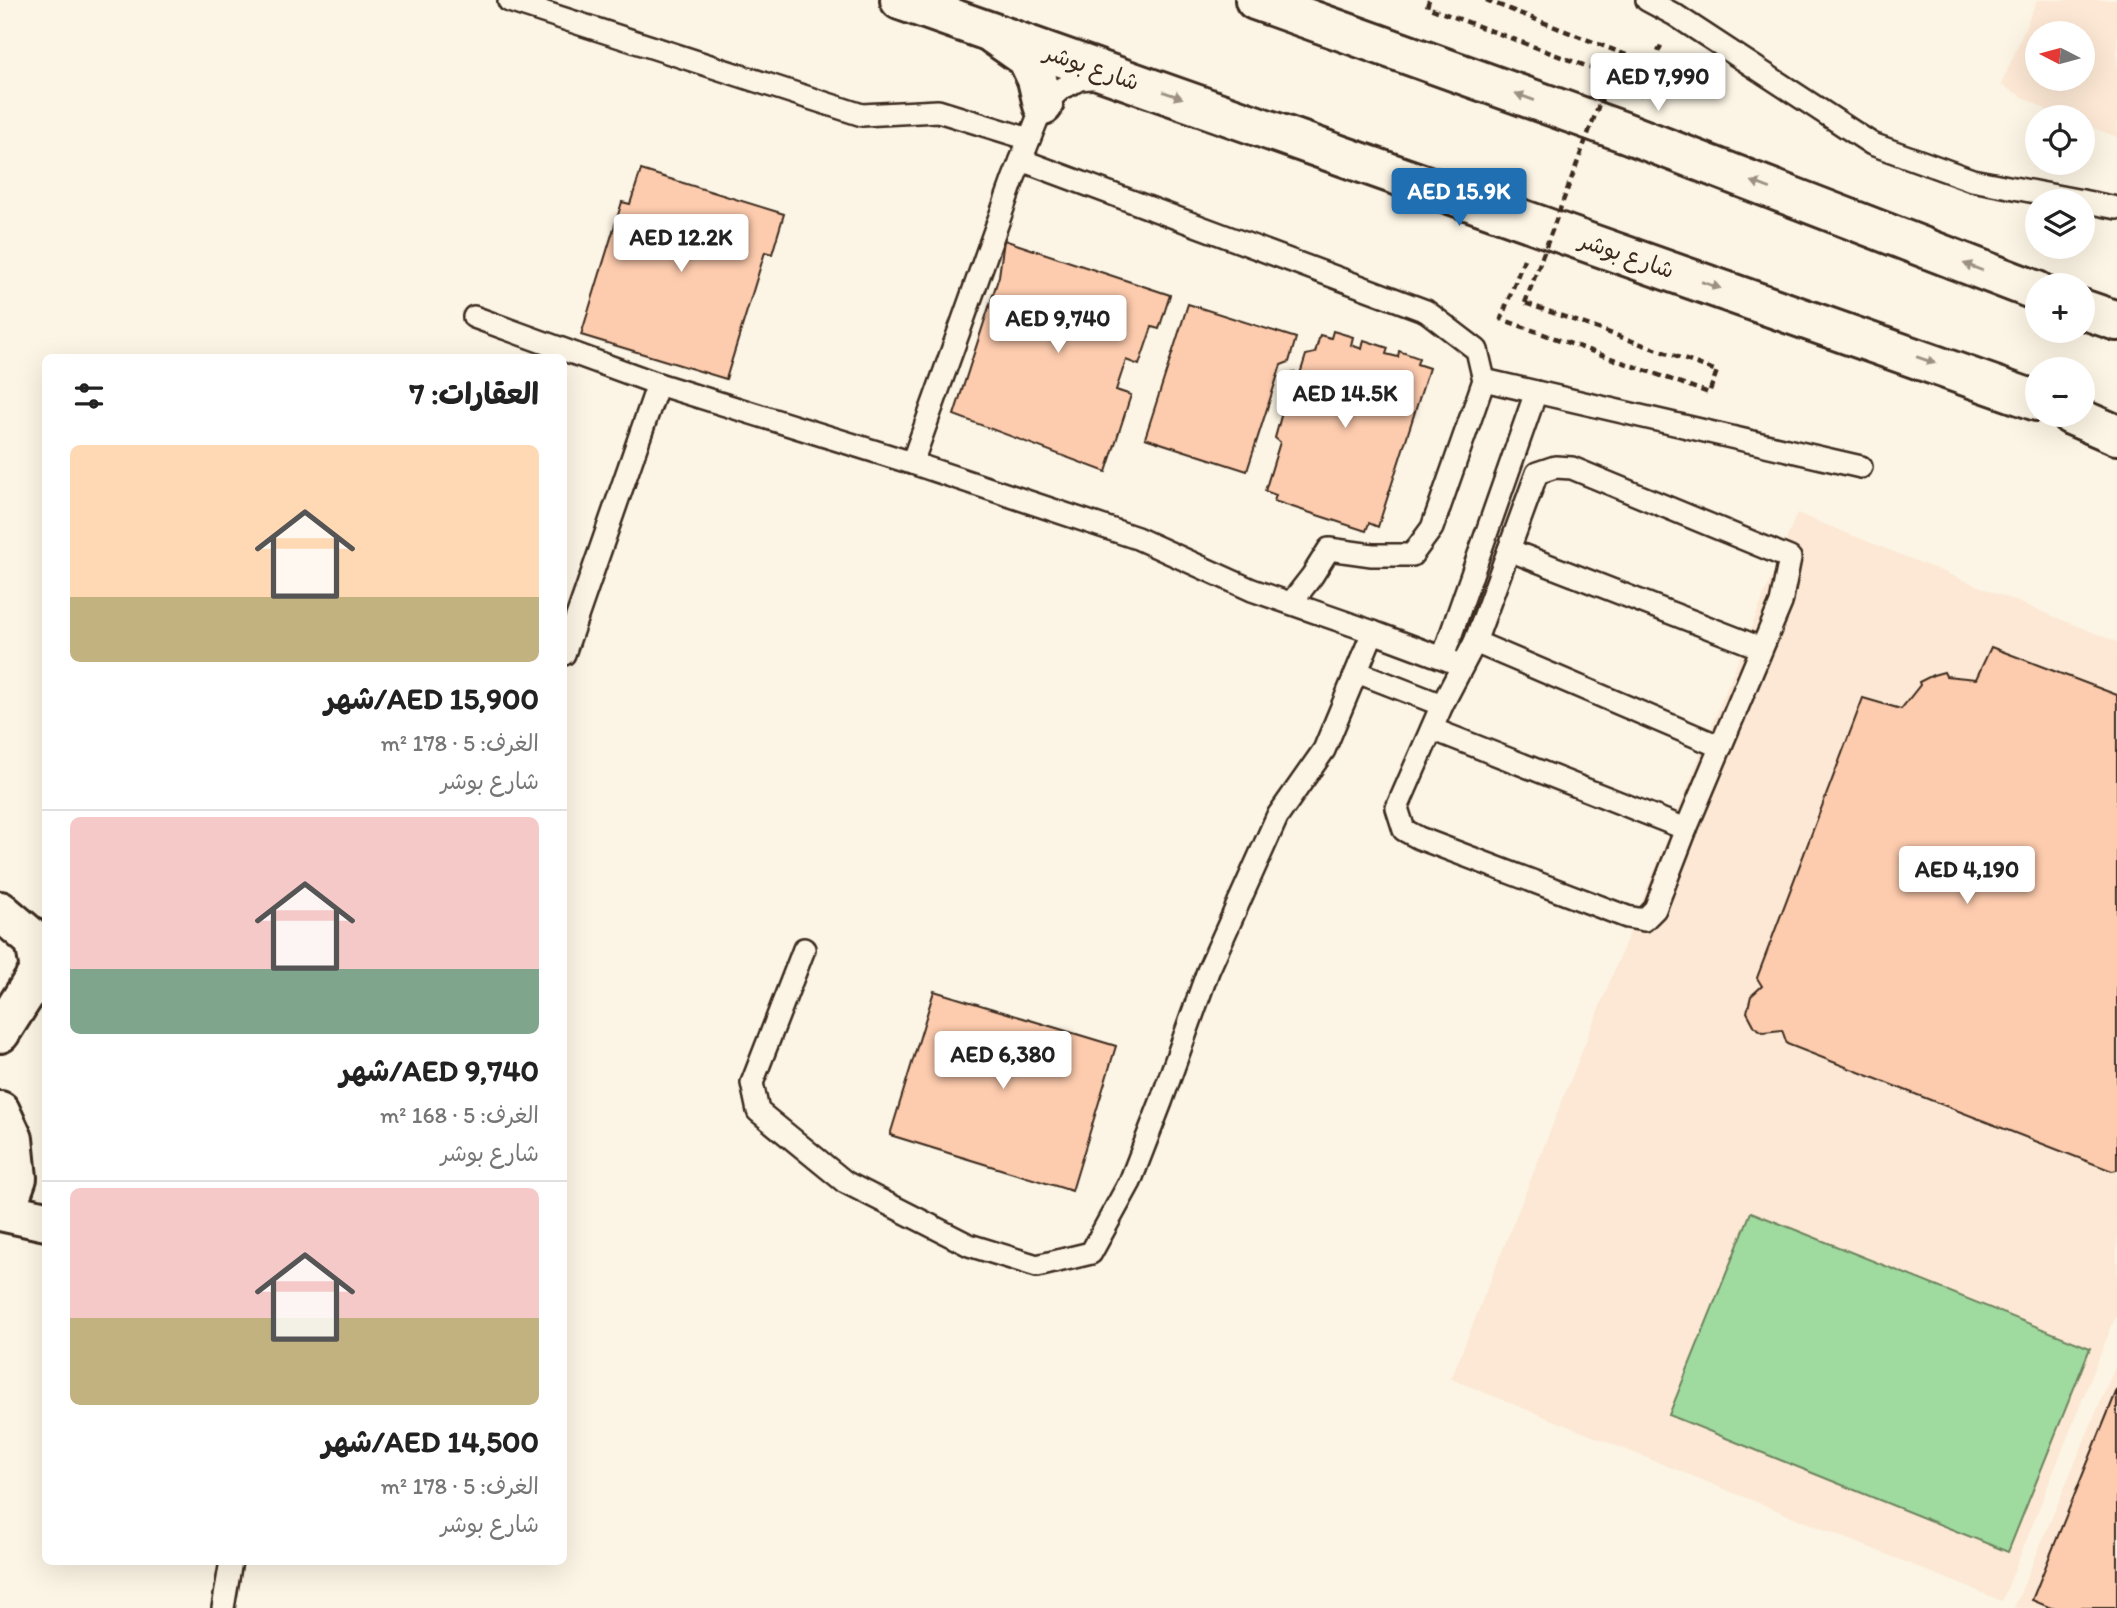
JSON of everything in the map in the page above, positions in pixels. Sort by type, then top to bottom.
[{"type":"main road","name":"شارع بوشر","points":[[900,0],[2025,397]]},
{"type":"main road","points":[[1255,0],[1624,132],[2025,286]]},
{"type":"main road","points":[[986,30],[1027,58],[1037,79],[1036,122]]},
{"type":"main road","points":[[2095,313],[2117,321]]},
{"type":"main road","points":[[2095,425],[2117,435]]},
{"type":"main road","points":[[0,911],[35,941],[40,970],[0,1033]]},
{"type":"main road","points":[[0,1111],[13,1139],[17,1178],[9,1200],[0,1203]]},
{"type":"main road","points":[[0,1211],[42,1220]]},
{"type":"lane","points":[[1647,0],[1675,15],[1872,144],[1972,180],[2025,190]]},
{"type":"lane","points":[[509,1],[862,115],[938,111],[1036,122]]},
{"type":"lane","points":[[912,463],[1036,122],[1061,89],[1080,79],[1114,75]]},
{"type":"lane","points":[[1021,160],[1426,311],[1477,350],[1484,380],[1432,528],[1412,555],[1372,555],[1329,549],[1292,603]]},
{"type":"lane","points":[[2095,204],[2117,208]]},
{"type":"lane","points":[[474,317],[658,384],[912,463],[1137,538],[1252,590],[1463,666]]},
{"type":"lane","points":[[1484,380],[1861,467]]},
{"type":"lane","points":[[567,645],[658,384]]},
{"type":"lane","points":[[1443,657],[1536,392]]},
{"type":"lane","points":[[1555,467],[1573,468],[1790,558],[1781,603],[1655,909],[1644,920],[1627,918],[1404,830],[1397,808],[1442,705],[1475,642],[1537,473],[1555,467]]},
{"type":"lane","points":[[1509,550],[1761,648]]},
{"type":"lane","points":[[804,949],[752,1083],[758,1111],[845,1182],[969,1245],[1037,1266],[1091,1253],[1130,1182],[1208,971],[1277,817],[1324,750],[1373,632]]},
{"type":"lane","points":[[1475,642],[1721,747]]},
{"type":"lane","points":[[1357,672],[1442,705]]},
{"type":"lane","points":[[1432,729],[1686,829]]},
{"type":"lane","points":[[223,1608],[230,1565]]},
{"type":"path","points":[[1429,0],[1427,6],[1610,75],[1525,303],[1717,371],[1709,393],[1501,320],[1537,223]]},
{"type":"path","points":[[1486,0],[1652,65]]},
{"type":"path","points":[[1624,132],[1675,15]]},
{"type":"shaded area","points":[[2037,0],[2117,0],[2117,137],[2095,129],[2095,105],[2038,105],[2001,85],[2025,28],[2025,91],[2095,91],[2095,21],[2028,21]]},
{"type":"shaded area","points":[[1797,513],[2117,642],[2117,1313],[2002,1601],[1451,1379]]},
{"type":"shaded area","points":[[2117,1362],[2117,1608],[2014,1608]]},
{"type":"green space","points":[[1751,1212],[2090,1348],[2008,1552],[1669,1415]]},
{"type":"building","points":[[641,170],[784,214],[772,254],[765,252],[726,379],[581,335],[622,202],[630,204]]},
{"type":"building","points":[[1004,240],[1170,295],[1159,329],[1152,327],[1139,365],[1126,360],[1116,390],[1131,395],[1106,472],[954,415],[999,276]]},
{"type":"building","points":[[1188,304],[1296,338],[1289,362],[1281,365],[1247,471],[1145,438]]},
{"type":"building","points":[[1333,331],[1353,337],[1351,345],[1362,349],[1364,340],[1388,348],[1386,354],[1398,357],[1399,351],[1419,358],[1417,364],[1429,368],[1378,527],[1369,523],[1366,531],[1274,501],[1276,495],[1265,491],[1280,442],[1275,438],[1293,372],[1300,374],[1306,355],[1315,353],[1320,335],[1331,338]]},
{"type":"building","points":[[1991,647],[2117,695],[2117,1170],[2112,1171],[1787,1044],[1782,1030],[1763,1032],[1755,1027],[1747,1012],[1751,996],[1762,986],[1757,978],[1863,698],[1901,709],[1920,685],[1919,682],[1933,675],[1944,672],[1946,676],[1976,679]]},
{"type":"building","points":[[934,991],[1116,1046],[1072,1191],[890,1135]]},
{"type":"building","points":[[2117,1390],[2117,1608],[2051,1608],[2032,1600]]}]
